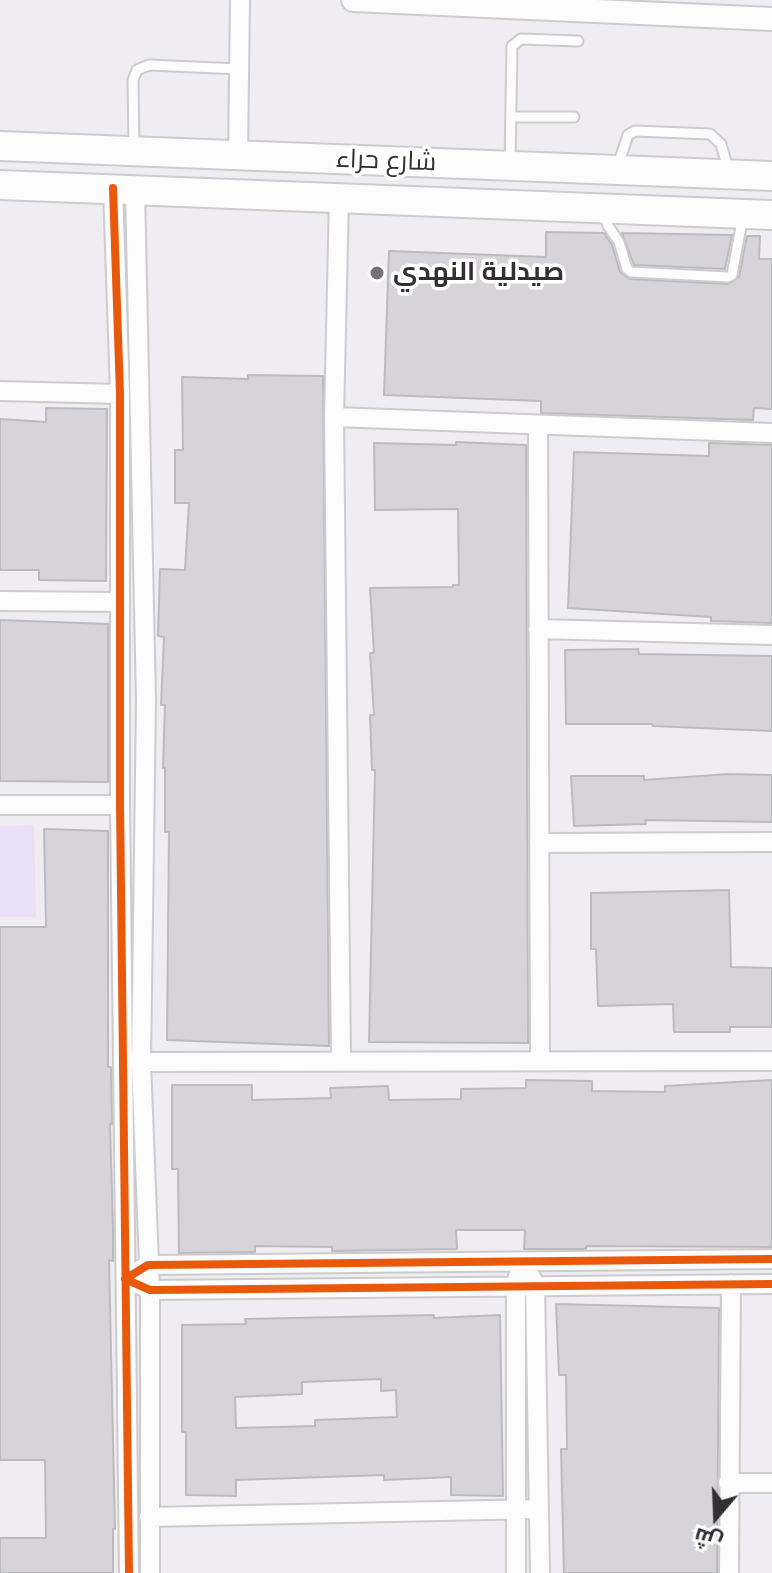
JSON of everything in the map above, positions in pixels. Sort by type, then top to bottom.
[{"type":"main road","name":"شارع حراء","points":[[0,146],[772,176]]},
{"type":"main road","name":"شارع حراء","points":[[0,185],[772,215]]},
{"type":"street","points":[[238,155],[240,0]]},
{"type":"street","points":[[353,0],[619,4],[772,19]]},
{"type":"street","points":[[124,188],[120,394],[120,805],[129,1573]]},
{"type":"street","points":[[124,188],[146,701],[141,1062],[150,1290],[150,1573]]},
{"type":"street","points":[[339,198],[334,417],[341,1061]]},
{"type":"street","points":[[0,391],[120,394]]},
{"type":"street","points":[[334,417],[772,433]]},
{"type":"street","points":[[538,425],[540,1061]]},
{"type":"street","points":[[0,601],[120,602]]},
{"type":"street","points":[[538,629],[772,635]]},
{"type":"street","points":[[120,703],[146,701]]},
{"type":"street","points":[[0,805],[120,805]]},
{"type":"street","points":[[539,843],[772,842]]},
{"type":"street","points":[[141,1062],[772,1061]]},
{"type":"street","points":[[125,1279],[148,1265],[772,1259]]},
{"type":"street","points":[[522,1262],[526,1285],[539,1509],[540,1573]]},
{"type":"street","points":[[125,1279],[150,1290],[772,1284]]},
{"type":"street","points":[[729,1573],[731,1284]]},
{"type":"street","points":[[516,1573],[526,1285]]},
{"type":"street","points":[[728,1483],[772,1483]]},
{"type":"street","points":[[149,1517],[539,1509]]},
{"type":"lane","points":[[510,166],[512,46],[521,39],[578,41]]},
{"type":"lane","points":[[134,151],[133,80],[137,70],[149,65],[239,69]]},
{"type":"lane","points":[[511,117],[574,117]]},
{"type":"lane","points":[[617,170],[628,135],[635,131],[710,134],[721,144],[730,175]]},
{"type":"lane","points":[[603,209],[608,226],[621,246],[627,269],[636,274],[730,277],[743,214]]},
{"type":"shaded area","points":[[34,825],[36,917],[0,917],[0,826]]},
{"type":"building","points":[[546,232],[604,233],[612,245],[620,272],[630,279],[728,284],[739,277],[747,236],[760,236],[759,259],[772,259],[772,409],[754,408],[753,420],[541,413],[541,401],[384,395],[389,251],[546,257]]},
{"type":"building","points":[[622,233],[732,235],[725,269],[634,265]]},
{"type":"building","points":[[248,375],[323,376],[329,1046],[167,1040],[169,832],[165,832],[165,705],[161,705],[164,637],[158,636],[160,569],[185,570],[189,503],[175,503],[175,450],[183,450],[182,377],[248,379]]},
{"type":"building","points":[[46,408],[107,409],[106,581],[39,580],[39,570],[0,570],[0,419],[46,422]]},
{"type":"building","points":[[456,442],[526,445],[528,1043],[369,1042],[375,770],[372,770],[370,715],[374,715],[370,653],[374,653],[370,588],[459,585],[458,509],[375,510],[374,443],[456,445]]},
{"type":"building","points":[[709,443],[772,445],[772,623],[711,621],[711,617],[568,608],[574,452],[709,456]]},
{"type":"building","points":[[0,620],[108,624],[108,782],[0,781]]},
{"type":"building","points":[[638,649],[639,654],[772,656],[772,731],[652,724],[566,724],[565,650]]},
{"type":"building","points":[[729,774],[772,775],[772,822],[645,820],[646,824],[574,826],[571,776],[644,776],[644,780]]},
{"type":"building","points":[[44,829],[108,831],[113,1573],[0,1573],[0,1538],[46,1538],[45,1460],[0,1460],[0,927],[46,927]]},
{"type":"building","points":[[729,890],[731,967],[772,968],[772,1027],[730,1027],[730,1032],[674,1032],[673,1004],[598,1006],[596,949],[591,949],[591,893]]},
{"type":"building","points":[[526,1080],[592,1081],[592,1091],[665,1092],[665,1086],[772,1080],[772,1247],[586,1246],[586,1249],[524,1249],[525,1230],[456,1230],[457,1249],[332,1251],[332,1247],[255,1246],[255,1252],[179,1253],[178,1169],[172,1169],[172,1085],[252,1085],[252,1100],[331,1098],[330,1088],[388,1086],[389,1100],[461,1099],[461,1089],[526,1088]]},
{"type":"building","points":[[556,1304],[719,1308],[717,1573],[564,1573],[561,1449],[567,1449],[566,1375],[559,1375]]},
{"type":"building","points":[[500,1315],[503,1496],[451,1495],[451,1477],[384,1480],[384,1475],[236,1480],[236,1496],[186,1495],[186,1432],[182,1432],[182,1325],[246,1324],[245,1319]],"holes":[[[381,1379],[381,1391],[396,1390],[397,1417],[315,1420],[315,1426],[236,1428],[235,1397],[302,1394],[302,1382]]]},
{"type":"cycle path","points":[[113,188],[120,394],[120,805],[129,1573]]},
{"type":"cycle path","points":[[772,1259],[148,1265],[125,1279],[150,1290],[772,1284]]},
{"type":"place","name":"صيدلية النهدي","points":[[377,273]]}]
